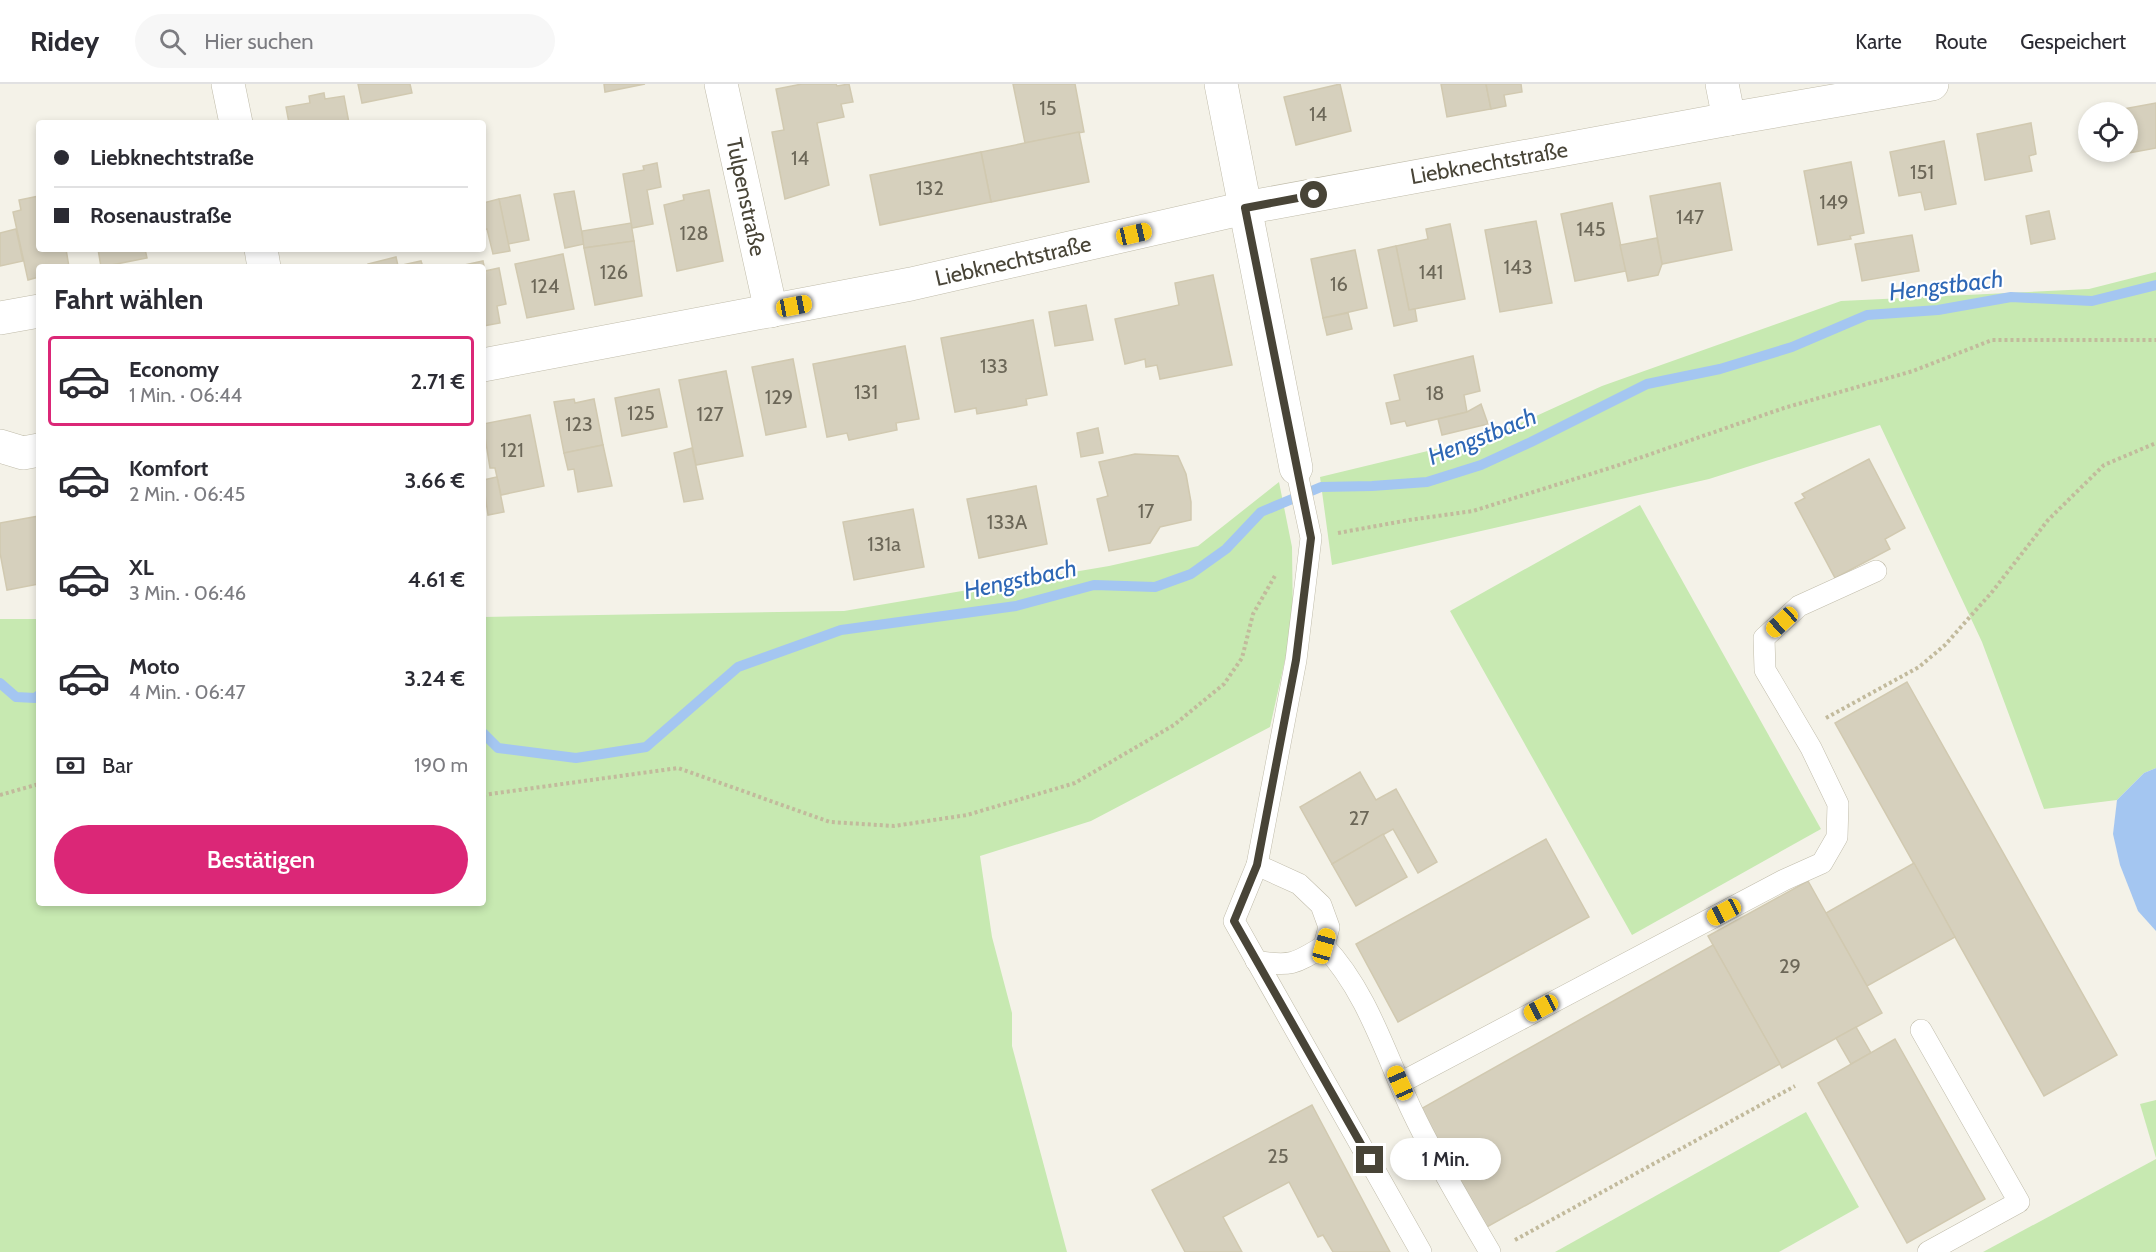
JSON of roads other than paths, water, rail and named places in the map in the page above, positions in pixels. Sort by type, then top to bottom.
[{"type":"street","points":[[228,84],[235,120]]},
{"type":"street","name":"Tulpenstraße","points":[[722,84],[771,311]]},
{"type":"street","points":[[1221,84],[1296,468]]},
{"type":"street","points":[[1722,84],[1729,119]]},
{"type":"street","name":"Liebknechtstraße","points":[[486,364],[911,284],[1245,208],[1932,84]]},
{"type":"street","points":[[0,318],[36,312]]},
{"type":"lane","points":[[1296,468],[1310,533],[1296,660],[1257,865],[1234,921],[1421,1252]]},
{"type":"lane","points":[[1400,1083],[1784,880],[1822,863],[1838,837],[1838,804],[1801,732],[1765,670],[1764,638],[1799,606],[1876,571]]},
{"type":"lane","points":[[1256,961],[1280,965],[1301,960],[1324,946],[1329,927],[1321,905],[1299,884],[1257,865]]},
{"type":"lane","points":[[1324,946],[1340,963],[1377,1030],[1412,1113],[1490,1252]]},
{"type":"lane","points":[[1921,1030],[2019,1202],[1928,1252]]},
{"type":"water","points":[[2156,768],[2156,931],[2138,911],[2120,865],[2113,834],[2117,800],[2144,773]]},
{"type":"waterway","name":"Hengstbach","points":[[486,736],[498,748],[576,758],[646,747],[738,667],[841,630],[1016,606],[1094,585],[1155,587],[1191,574],[1226,549],[1261,512],[1321,487],[1427,482],[1481,465],[1647,384],[1720,369],[1792,347],[1867,315],[1938,310],[2011,297],[2092,301],[2156,285]]},
{"type":"waterway","name":"Hengstbach","points":[[0,683],[16,697],[36,697]]}]
